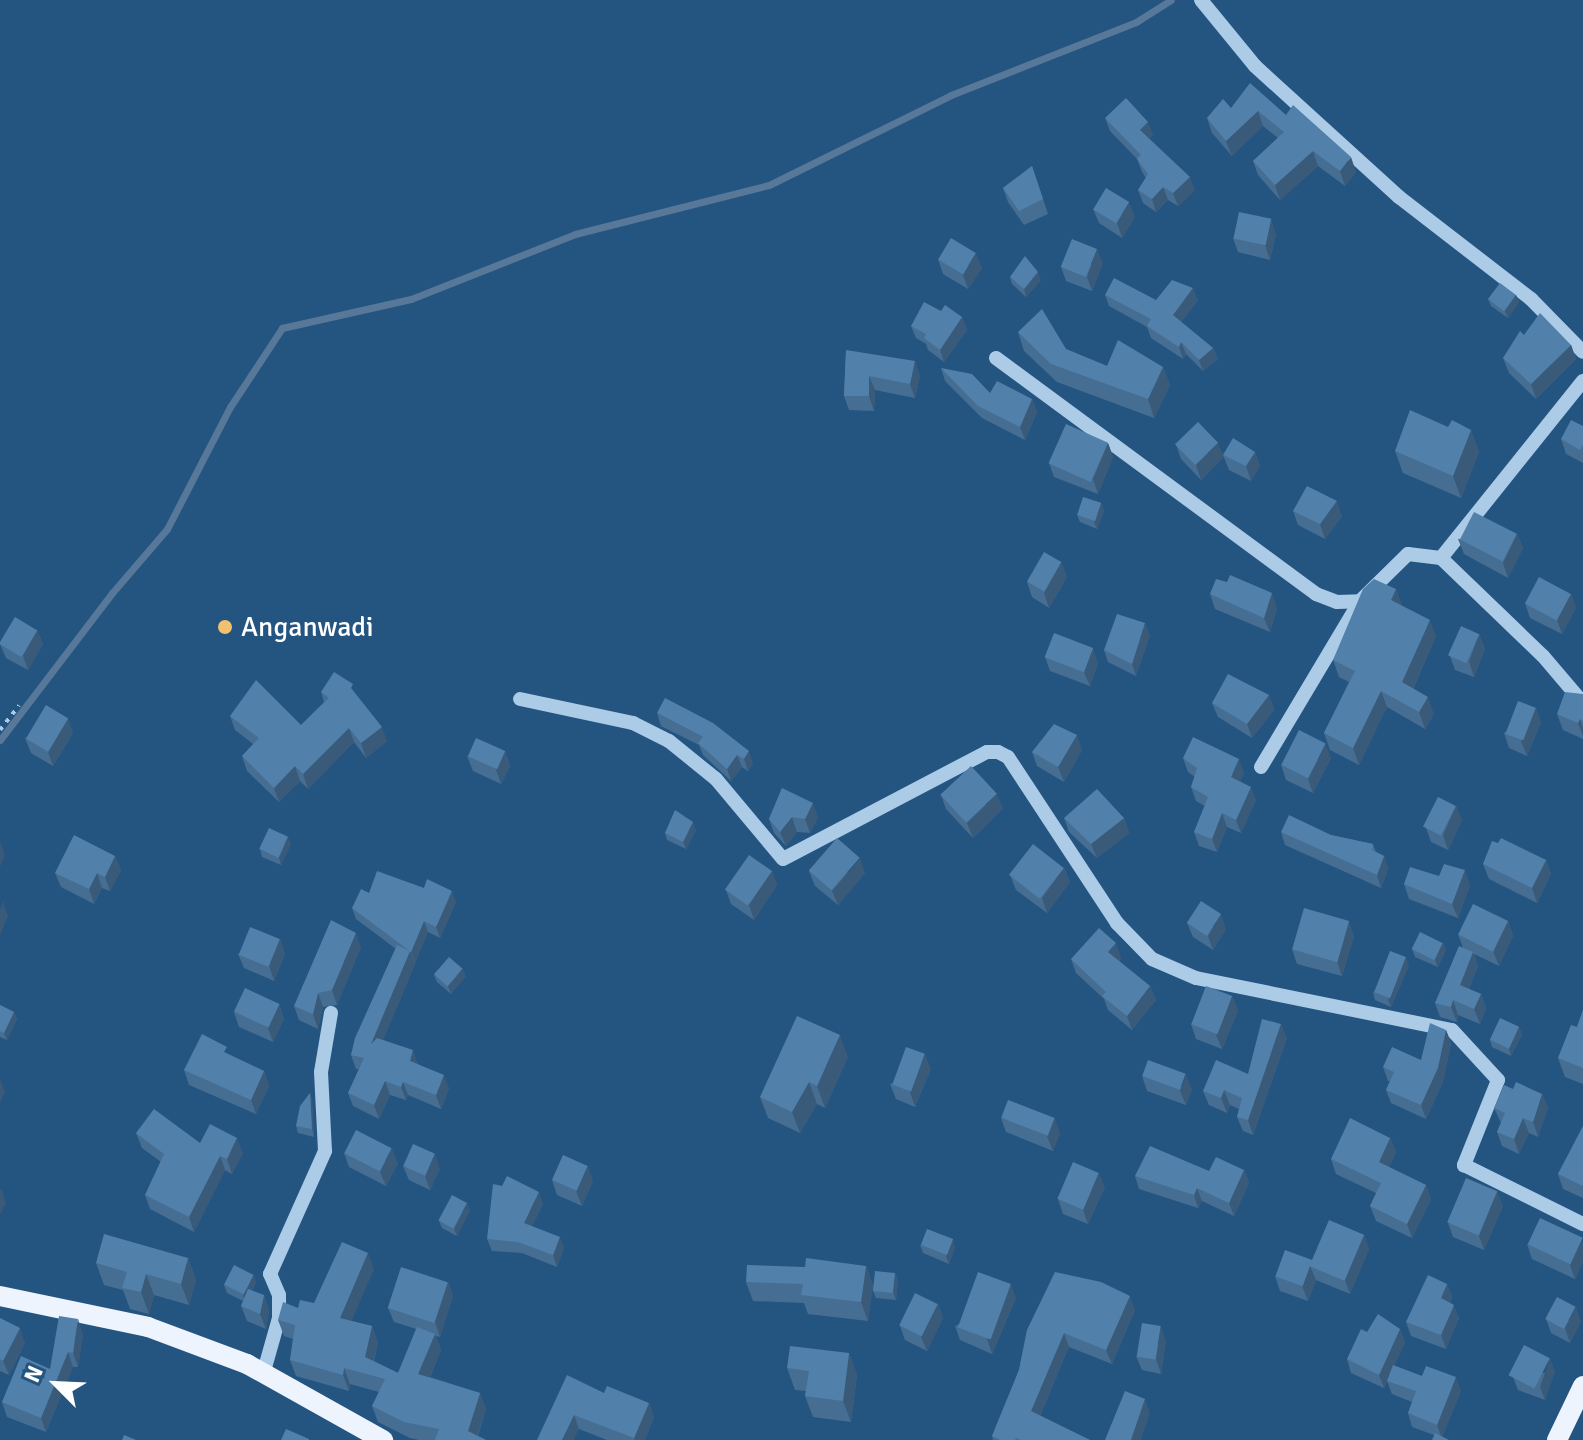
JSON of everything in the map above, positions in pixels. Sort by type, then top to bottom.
[{"type":"main road","points":[[0,1296],[148,1327],[264,1371],[383,1440]]},
{"type":"main road","points":[[1557,1440],[1583,1386]]},
{"type":"street","points":[[1202,2],[1277,86],[1399,197],[1531,299],[1583,352]]},
{"type":"street","points":[[996,358],[1316,594],[1337,602],[1360,601]]},
{"type":"street","points":[[1441,558],[1583,381]]},
{"type":"street","points":[[1261,767],[1360,601],[1408,554],[1441,558],[1543,656],[1583,703]]},
{"type":"street","points":[[520,699],[633,723],[669,741],[716,779],[783,859],[987,752],[998,752],[1008,757],[1117,923],[1152,959],[1196,978],[1452,1030],[1498,1080],[1464,1165],[1583,1224]]},
{"type":"street","points":[[264,1371],[279,1318],[279,1295],[270,1274],[325,1151],[321,1072],[331,1013]]},
{"type":"path","points":[[0,730],[19,706]]},
{"type":"building","points":[[1250,83],[1286,115],[1293,105],[1351,157],[1340,171],[1313,151],[1275,185],[1253,161],[1284,132],[1258,111],[1226,141],[1207,118],[1223,99],[1231,108]]},
{"type":"building","points":[[1126,98],[1148,122],[1140,130],[1190,177],[1173,193],[1163,187],[1152,199],[1138,190],[1148,174],[1137,159],[1141,155],[1105,118]]},
{"type":"building","points":[[1032,166],[1043,199],[1019,211],[1003,188]]},
{"type":"building","points":[[1106,188],[1129,202],[1116,223],[1093,209]]},
{"type":"building","points":[[1239,212],[1271,219],[1266,245],[1233,238]]},
{"type":"building","points":[[951,238],[976,253],[963,274],[938,259]]},
{"type":"building","points":[[1072,239],[1097,249],[1086,277],[1061,267]]},
{"type":"building","points":[[1025,256],[1038,272],[1024,289],[1010,277]]},
{"type":"building","points":[[1114,278],[1156,300],[1172,280],[1193,288],[1173,315],[1213,348],[1199,360],[1181,342],[1179,347],[1147,326],[1151,319],[1105,295]]},
{"type":"building","points":[[1500,283],[1516,295],[1504,311],[1488,299]]},
{"type":"building","points":[[924,302],[941,311],[945,305],[962,317],[940,350],[924,338],[926,334],[911,326]]},
{"type":"building","points":[[1042,309],[1066,349],[1107,366],[1118,340],[1163,367],[1148,399],[1051,364],[1018,332]]},
{"type":"building","points":[[1540,313],[1571,345],[1531,384],[1503,358],[1520,331],[1524,335]]},
{"type":"building","points":[[846,350],[915,361],[910,384],[869,376],[869,396],[844,396]]},
{"type":"building","points":[[941,368],[972,374],[990,393],[997,381],[1032,399],[1020,427],[978,406]]},
{"type":"building","points":[[1410,410],[1448,427],[1452,420],[1471,430],[1453,476],[1395,451]]},
{"type":"building","points":[[1571,420],[1583,426],[1580,450],[1561,439]]},
{"type":"building","points":[[1198,422],[1218,443],[1195,465],[1175,444]]},
{"type":"building","points":[[1066,424],[1108,443],[1091,482],[1049,463]]},
{"type":"building","points":[[1233,438],[1255,452],[1246,466],[1223,455]]},
{"type":"building","points":[[1307,486],[1337,501],[1320,524],[1293,511]]},
{"type":"building","points":[[1083,497],[1101,503],[1095,521],[1077,515]]},
{"type":"building","points":[[1474,512],[1517,534],[1503,561],[1460,540]]},
{"type":"building","points":[[1044,552],[1061,562],[1044,591],[1027,581]]},
{"type":"building","points":[[1230,575],[1272,593],[1264,618],[1210,594],[1216,579],[1227,582]]},
{"type":"building","points":[[1539,577],[1571,594],[1557,620],[1525,603]]},
{"type":"building","points":[[1374,579],[1396,589],[1391,600],[1430,620],[1402,682],[1428,697],[1419,712],[1381,691],[1353,748],[1324,733],[1355,671],[1333,660],[1363,589]]},
{"type":"building","points":[[1117,614],[1145,623],[1132,664],[1104,650]]},
{"type":"building","points":[[15,617],[37,630],[21,657],[0,644]]},
{"type":"building","points":[[1461,626],[1479,634],[1466,663],[1448,655]]},
{"type":"building","points":[[1054,633],[1093,648],[1084,672],[1045,657]]},
{"type":"building","points":[[334,672],[353,684],[351,688],[382,727],[361,743],[349,728],[303,774],[295,766],[274,788],[242,756],[259,738],[230,716],[256,680],[301,725],[329,698],[321,692]]},
{"type":"building","points":[[1228,674],[1269,695],[1247,724],[1212,703]]},
{"type":"building","points":[[1565,692],[1583,694],[1583,721],[1580,719],[1578,723],[1557,714]]},
{"type":"building","points":[[665,698],[713,723],[749,751],[744,759],[737,755],[727,769],[698,743],[703,737],[657,713]]},
{"type":"building","points":[[1518,701],[1536,708],[1523,740],[1505,734]]},
{"type":"building","points":[[46,705],[68,718],[48,752],[26,738]]},
{"type":"building","points":[[1054,724],[1077,735],[1058,767],[1032,752]]},
{"type":"building","points":[[1299,730],[1326,744],[1308,778],[1281,765]]},
{"type":"building","points":[[1193,737],[1239,759],[1231,777],[1251,787],[1236,820],[1222,813],[1212,839],[1194,832],[1208,797],[1191,787],[1197,768],[1183,758]]},
{"type":"building","points":[[476,738],[505,751],[497,769],[468,756]]},
{"type":"building","points":[[971,766],[997,794],[966,822],[940,795]]},
{"type":"building","points":[[782,788],[813,803],[805,819],[792,817],[780,832],[769,819]]},
{"type":"building","points":[[1097,789],[1124,818],[1091,844],[1064,818]]},
{"type":"building","points":[[1438,797],[1456,806],[1441,835],[1423,826]]},
{"type":"building","points":[[675,810],[693,822],[683,842],[665,833]]},
{"type":"building","points":[[1289,815],[1331,835],[1373,844],[1372,850],[1384,856],[1377,875],[1281,832]]},
{"type":"building","points":[[269,828],[288,837],[278,858],[259,849]]},
{"type":"building","points":[[74,835],[115,856],[105,877],[97,873],[89,889],[55,873]]},
{"type":"building","points":[[837,838],[860,858],[831,890],[809,870]]},
{"type":"building","points":[[1501,838],[1546,860],[1532,888],[1483,864],[1492,841],[1498,843]]},
{"type":"building","points":[[1033,844],[1064,868],[1040,899],[1009,875]]},
{"type":"building","points":[[749,855],[772,871],[748,905],[725,889]]},
{"type":"building","points":[[1444,864],[1465,870],[1452,904],[1404,884],[1410,867],[1439,876]]},
{"type":"building","points":[[377,871],[424,888],[427,879],[452,891],[436,927],[424,921],[411,952],[352,908],[361,889],[369,893]]},
{"type":"building","points":[[1201,901],[1221,914],[1207,936],[1187,923]]},
{"type":"building","points":[[1473,904],[1508,921],[1493,952],[1458,935]]},
{"type":"building","points":[[1304,908],[1349,921],[1337,962],[1292,949]]},
{"type":"building","points":[[331,920],[356,933],[332,990],[318,993],[313,1014],[294,1006]]},
{"type":"building","points":[[250,927],[280,939],[268,967],[239,955]]},
{"type":"building","points":[[1099,928],[1116,943],[1108,952],[1150,986],[1127,1016],[1102,996],[1106,992],[1071,959]]},
{"type":"building","points":[[1420,932],[1442,943],[1434,960],[1412,949]]},
{"type":"building","points":[[397,945],[410,951],[371,1044],[377,1038],[413,1050],[410,1061],[444,1075],[436,1095],[403,1082],[401,1087],[385,1081],[374,1105],[348,1093],[364,1058],[351,1055],[355,1038]]},
{"type":"building","points":[[1459,946],[1473,952],[1460,985],[1481,994],[1474,1009],[1453,1000],[1451,1007],[1435,1003]]},
{"type":"building","points":[[1390,951],[1406,957],[1390,998],[1374,992]]},
{"type":"building","points":[[449,957],[463,969],[447,986],[434,974]]},
{"type":"building","points":[[1206,986],[1232,996],[1217,1034],[1191,1024]]},
{"type":"building","points":[[245,988],[279,1004],[268,1028],[234,1012]]},
{"type":"building","points":[[0,1005],[14,1012],[4,1033],[0,1031]]},
{"type":"building","points":[[1583,1010],[1583,1068],[1558,1058],[1571,1025],[1577,1027]]},
{"type":"building","points":[[797,1016],[840,1035],[817,1086],[809,1082],[792,1112],[760,1097]]},
{"type":"building","points":[[1500,1018],[1519,1027],[1509,1049],[1490,1040]]},
{"type":"building","points":[[1262,1019],[1281,1024],[1248,1120],[1237,1117],[1242,1098],[1224,1090],[1221,1098],[1203,1091],[1216,1060],[1248,1074]]},
{"type":"building","points":[[1430,1023],[1446,1030],[1438,1068],[1421,1105],[1386,1090],[1394,1072],[1383,1067],[1392,1047],[1421,1060]]},
{"type":"building","points":[[202,1034],[227,1047],[224,1052],[264,1071],[251,1100],[184,1070]]},
{"type":"building","points":[[906,1047],[925,1054],[911,1091],[892,1085]]},
{"type":"building","points":[[1148,1060],[1186,1074],[1180,1090],[1142,1076]]},
{"type":"building","points":[[1516,1082],[1542,1094],[1533,1122],[1523,1118],[1514,1139],[1497,1132],[1505,1113],[1494,1108],[1504,1085],[1513,1089]]},
{"type":"building","points":[[310,1093],[312,1129],[296,1126],[300,1106]]},
{"type":"building","points":[[1008,1100],[1055,1118],[1048,1136],[1001,1118]]},
{"type":"building","points":[[154,1109],[200,1143],[210,1124],[237,1138],[227,1159],[220,1156],[189,1217],[145,1195],[164,1154],[136,1133]]},
{"type":"building","points":[[1350,1118],[1390,1138],[1379,1162],[1426,1185],[1407,1224],[1370,1206],[1381,1183],[1331,1159]]},
{"type":"building","points":[[1583,1126],[1583,1186],[1558,1174]]},
{"type":"building","points":[[356,1130],[392,1148],[380,1171],[344,1153]]},
{"type":"building","points":[[413,1144],[435,1154],[425,1176],[403,1166]]},
{"type":"building","points":[[1150,1146],[1209,1171],[1216,1157],[1244,1170],[1229,1203],[1197,1188],[1194,1195],[1135,1176]]},
{"type":"building","points":[[563,1155],[588,1166],[577,1191],[552,1180]]},
{"type":"building","points":[[1073,1162],[1099,1173],[1083,1210],[1057,1199]]},
{"type":"building","points":[[507,1176],[539,1192],[524,1223],[560,1237],[553,1255],[518,1242],[487,1239],[493,1184],[502,1186]]},
{"type":"building","points":[[1466,1178],[1497,1191],[1479,1235],[1447,1222]]},
{"type":"building","points":[[452,1195],[467,1203],[453,1229],[438,1221]]},
{"type":"building","points":[[1540,1218],[1583,1238],[1570,1264],[1528,1244]]},
{"type":"building","points":[[1329,1220],[1364,1235],[1344,1281],[1309,1266]]},
{"type":"building","points":[[927,1229],[953,1239],[947,1255],[921,1245]]},
{"type":"building","points":[[104,1234],[188,1258],[181,1284],[146,1274],[141,1292],[122,1288],[127,1272],[96,1263]]},
{"type":"building","points":[[342,1242],[368,1253],[340,1318],[372,1326],[365,1357],[398,1373],[417,1327],[435,1334],[418,1374],[480,1393],[468,1431],[486,1440],[435,1440],[439,1429],[404,1422],[372,1406],[385,1379],[344,1368],[343,1375],[290,1360],[295,1325],[278,1320],[283,1302],[298,1308],[300,1300],[314,1303]]},
{"type":"building","points":[[1285,1250],[1312,1260],[1303,1286],[1275,1276]]},
{"type":"building","points":[[806,1258],[866,1266],[861,1302],[801,1295],[803,1284],[746,1282],[747,1265],[805,1267]]},
{"type":"building","points":[[234,1265],[254,1275],[244,1295],[224,1285]]},
{"type":"building","points":[[401,1267],[448,1282],[434,1323],[388,1308]]},
{"type":"building","points":[[875,1271],[895,1273],[893,1293],[873,1291]]},
{"type":"building","points":[[978,1272],[1011,1284],[991,1339],[958,1327]]},
{"type":"building","points":[[1055,1272],[1101,1282],[1130,1296],[1106,1350],[1064,1333],[1031,1411],[1090,1440],[1001,1440],[992,1436],[1019,1370],[1027,1330]]},
{"type":"building","points":[[1428,1275],[1447,1284],[1441,1298],[1454,1305],[1441,1335],[1406,1322]]},
{"type":"building","points":[[248,1289],[264,1295],[260,1314],[241,1306]]},
{"type":"building","points":[[915,1293],[937,1304],[922,1336],[899,1325]]},
{"type":"building","points":[[1557,1297],[1576,1307],[1564,1329],[1545,1319]]},
{"type":"building","points":[[1378,1314],[1400,1329],[1379,1375],[1347,1359],[1361,1329],[1367,1332]]},
{"type":"building","points":[[59,1316],[78,1319],[73,1353],[68,1352],[41,1418],[2,1402],[21,1356],[50,1369]]},
{"type":"building","points":[[0,1318],[20,1328],[3,1361],[0,1359]]},
{"type":"building","points":[[1142,1323],[1161,1326],[1155,1360],[1137,1357]]},
{"type":"building","points":[[1524,1345],[1550,1358],[1534,1388],[1509,1375]]},
{"type":"building","points":[[790,1346],[849,1353],[843,1401],[805,1396],[809,1371],[787,1368]]},
{"type":"building","points":[[1393,1365],[1422,1376],[1426,1366],[1456,1377],[1437,1425],[1408,1413],[1416,1391],[1387,1381]]},
{"type":"building","points":[[567,1375],[604,1393],[607,1386],[649,1403],[634,1438],[574,1415],[562,1440],[537,1440]]},
{"type":"building","points":[[1125,1391],[1145,1399],[1131,1440],[1105,1440]]},
{"type":"building","points":[[286,1429],[309,1439],[309,1440],[281,1440]]},
{"type":"building","points":[[1435,1433],[1449,1440],[1432,1440]]},
{"type":"waterway","points":[[0,740],[112,593],[167,529],[230,407],[282,328],[411,299],[575,234],[769,185],[951,95],[1136,22],[1171,0]]},
{"type":"place","name":"Anganwadi","points":[[225,627]]}]
